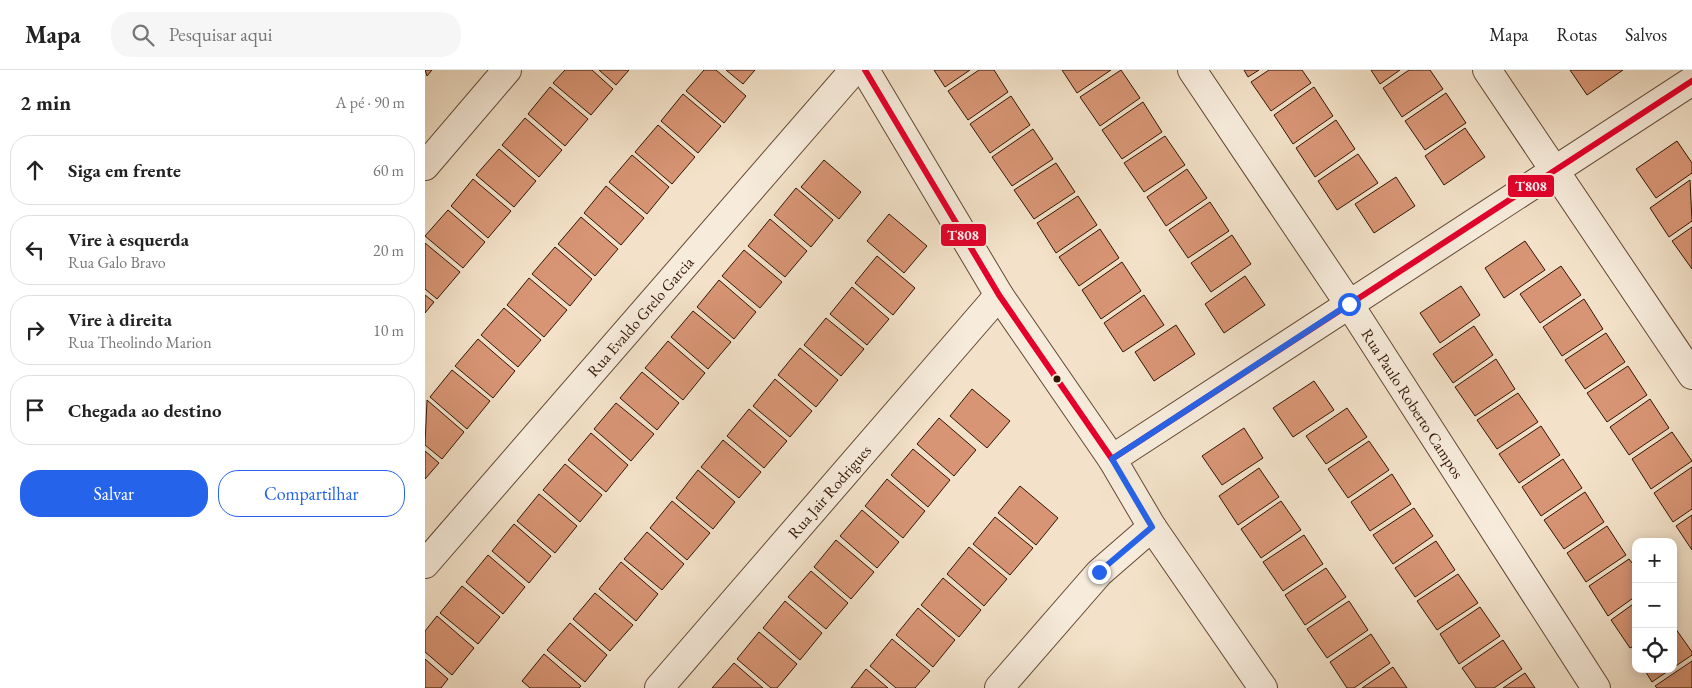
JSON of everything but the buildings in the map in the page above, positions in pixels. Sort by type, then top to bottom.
[{"type":"street","points":[[425,166],[507,70]]},
{"type":"street","name":"Rua Evaldo Grelo Garcia","points":[[425,564],[854,70]]},
{"type":"street","points":[[865,70],[999,295],[1112,459],[1152,527],[1263,688]]},
{"type":"street","name":"Rua Paulo Roberto Campos","points":[[1192,70],[1349,304],[1597,688]]},
{"type":"street","points":[[1487,70],[1692,375]]},
{"type":"street","points":[[1112,459],[1692,81]]},
{"type":"street","name":"Rua Jair Rodrigues","points":[[659,688],[999,295]]},
{"type":"street","points":[[999,688],[1099,572],[1152,527]]},
{"type":"transit line","name":"T808","points":[[865,70],[999,295],[1112,459],[1692,81]]},
{"type":"route","points":[[1099,572],[1152,527],[1112,459],[1349,304]]}]
